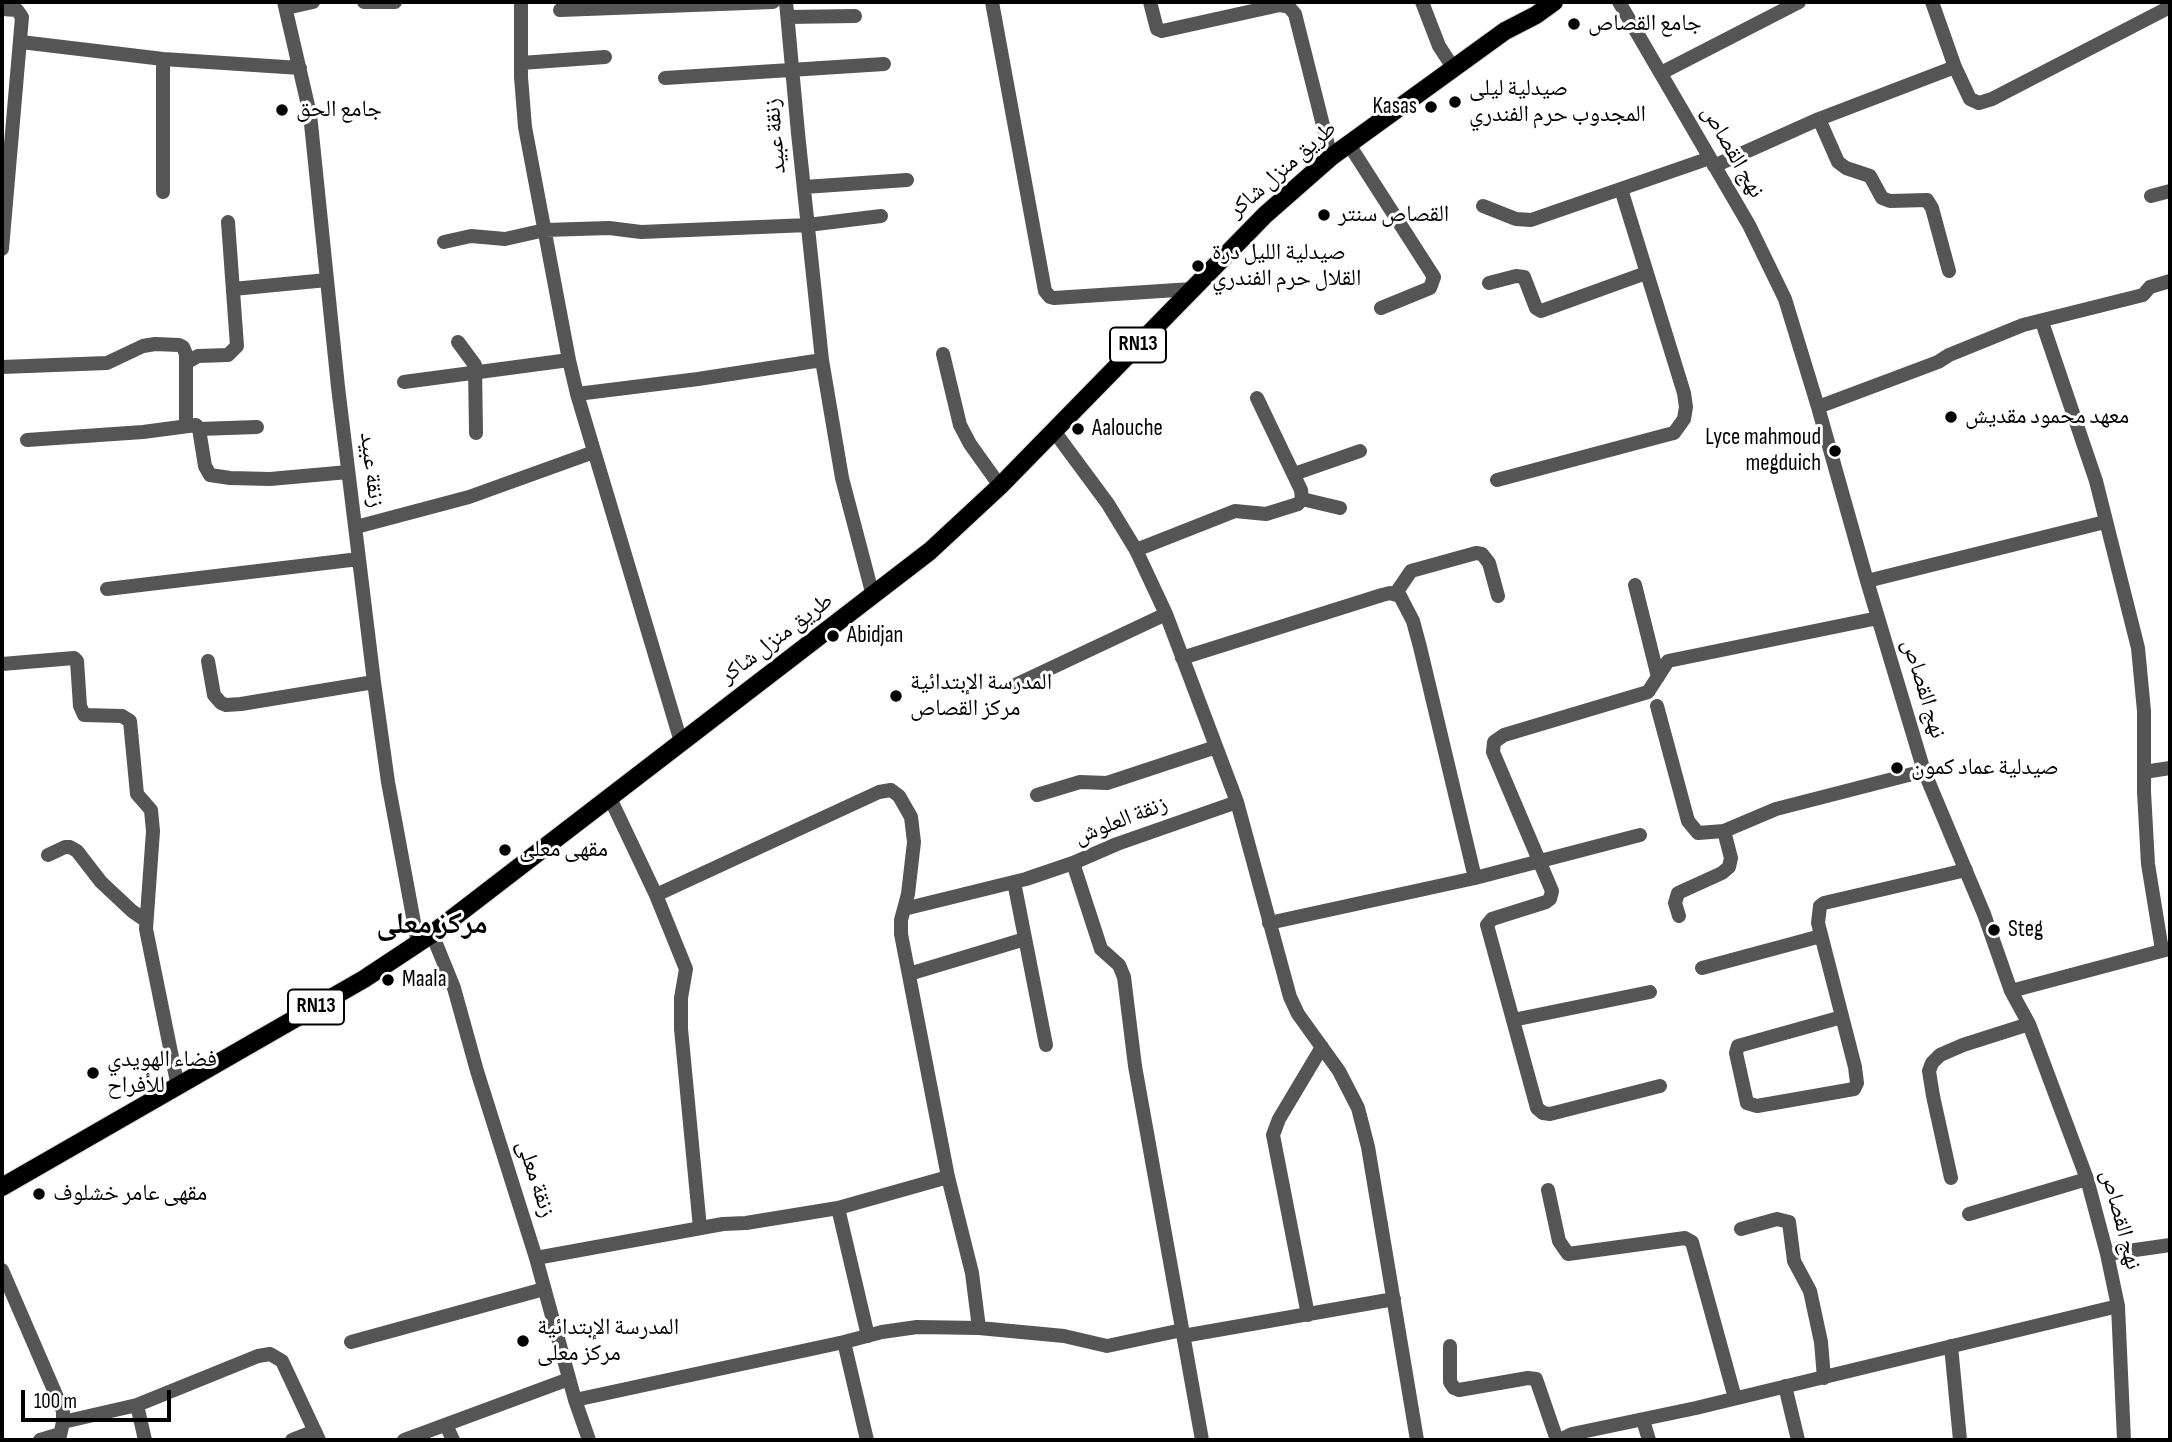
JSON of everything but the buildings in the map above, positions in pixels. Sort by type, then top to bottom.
[{"type":"main road","name":"طريق منزل شاكر","points":[[1505,31],[1530,2]]},
{"type":"main road","name":"طريق منزل شاكر","points":[[2,1186],[364,979],[425,939],[873,596],[951,533],[1265,215],[1348,144],[1505,31],[1554,2]]},
{"type":"street","points":[[285,5],[313,2]]},
{"type":"street","points":[[364,2],[395,2]]},
{"type":"street","points":[[521,2],[521,63],[526,127],[569,360],[681,742]]},
{"type":"street","points":[[560,10],[773,2]]},
{"type":"street","name":"زنقة عبيد","points":[[786,2],[822,360],[842,478],[873,596]]},
{"type":"street","points":[[992,2],[1045,291],[1054,298],[1192,289]]},
{"type":"street","points":[[1150,2],[1157,29],[1162,31],[1280,5],[1289,7],[1295,15],[1331,157]]},
{"type":"street","points":[[1422,2],[1439,46],[1454,69]]},
{"type":"street","points":[[1661,73],[1799,2]]},
{"type":"street","points":[[1932,2],[1955,67],[1970,99],[1983,103],[2170,8],[2167,2]]},
{"type":"street","name":"زنقة عبيد","points":[[285,5],[310,114],[348,472],[390,795],[425,939]]},
{"type":"street","name":"نهج القصاص","points":[[1620,5],[1749,225],[1784,299],[1924,771],[1966,870],[2011,991],[2029,1024],[2087,1180],[2118,1306],[2124,1440]]},
{"type":"street","points":[[2,9],[13,9],[22,17],[2,249]]},
{"type":"street","points":[[788,17],[855,16]]},
{"type":"street","points":[[21,42],[163,59],[300,68]]},
{"type":"street","points":[[521,63],[605,57]]},
{"type":"street","points":[[163,59],[163,192]]},
{"type":"street","points":[[665,78],[884,64]]},
{"type":"street","points":[[1483,206],[1516,219],[1531,220],[1712,162],[1955,67]]},
{"type":"street","points":[[1819,119],[1838,162],[1846,168],[1870,176],[1882,198],[1891,201],[1923,199],[1930,203],[1949,271]]},
{"type":"street","points":[[1348,144],[1434,277],[1430,288],[1381,309]]},
{"type":"street","points":[[804,187],[907,180]]},
{"type":"street","points":[[1497,480],[1674,433],[1681,425],[1686,407],[1684,393],[1621,189]]},
{"type":"street","points":[[2151,196],[2170,191]]},
{"type":"street","points":[[444,242],[471,236],[505,239],[545,230],[609,228],[641,232],[808,225],[881,216]]},
{"type":"street","points":[[186,363],[198,356],[228,355],[237,346],[228,222]]},
{"type":"street","points":[[1489,283],[1521,275],[1526,280],[1536,308],[1541,311],[1646,273]]},
{"type":"street","points":[[233,289],[327,280]]},
{"type":"street","points":[[1818,407],[1938,362],[2023,325],[2143,295],[2150,287],[2170,281]]},
{"type":"street","points":[[2011,991],[2166,950],[2148,864],[2144,711],[2138,648],[2096,481],[2042,322]]},
{"type":"street","points":[[458,342],[473,361],[476,373],[476,433]]},
{"type":"street","points":[[2,367],[107,363],[143,346],[162,344],[183,347],[193,428],[210,475],[270,479],[348,472]]},
{"type":"street","points":[[943,354],[960,425],[1000,486]]},
{"type":"street","points":[[404,382],[569,360]]},
{"type":"street","points":[[577,394],[822,360]]},
{"type":"street","points":[[1136,550],[1235,511],[1266,514],[1298,504],[1302,499],[1301,489],[1257,398]]},
{"type":"street","points":[[27,440],[193,428],[257,427]]},
{"type":"street","points":[[1054,431],[1108,504],[1136,550],[1166,614],[1237,802],[1294,1005],[1350,1089],[1358,1108],[1368,1147],[1418,1440]]},
{"type":"street","points":[[1294,474],[1360,451]]},
{"type":"street","points":[[355,527],[469,497],[594,452]]},
{"type":"street","points":[[1302,499],[1340,508]]},
{"type":"street","points":[[1867,581],[2105,522]]},
{"type":"street","points":[[1395,593],[1407,575],[1415,570],[1476,553],[1482,554],[1489,563],[1498,596]]},
{"type":"street","points":[[107,589],[359,559]]},
{"type":"street","points":[[1635,585],[1658,677]]},
{"type":"street","points":[[1182,658],[1382,595],[1395,593],[1402,597],[1420,647],[1475,878]]},
{"type":"street","points":[[1013,686],[1166,614]]},
{"type":"street","points":[[1660,1086],[1550,1114],[1537,1108],[1487,925],[1492,919],[1546,902],[1552,891],[1493,752],[1494,742],[1504,735],[1643,694],[1652,688],[1666,662],[1672,660],[1878,618]]},
{"type":"street","points":[[2,664],[74,658],[78,661],[80,706],[84,715],[122,716],[130,721],[137,794],[150,810],[153,831],[145,920],[178,1087]]},
{"type":"street","points":[[208,661],[214,695],[226,705],[374,682]]},
{"type":"street","points":[[1657,706],[1688,821],[1698,833],[1724,831],[1776,809],[1924,771]]},
{"type":"street","points":[[1037,795],[1080,782],[1107,783],[1216,747]]},
{"type":"street","points":[[2144,772],[2170,768]]},
{"type":"street","points":[[656,895],[879,792],[891,790],[899,796],[906,807],[913,829],[912,873],[901,934],[948,1177],[972,1273],[979,1328]]},
{"type":"street","points":[[609,796],[656,895],[686,969],[681,993],[681,1029],[700,1228]]},
{"type":"street","name":"زنقة العلوش","points":[[1202,1440],[1135,1066],[1125,977],[1119,965],[1101,949],[1073,863],[1117,844],[1237,802]]},
{"type":"street","points":[[1679,916],[1675,903],[1678,893],[1722,873],[1729,867],[1731,858],[1724,831]]},
{"type":"street","points":[[1269,923],[1475,878],[1640,835]]},
{"type":"street","points":[[48,855],[65,847],[77,851],[101,882],[145,920]]},
{"type":"street","points":[[904,909],[1014,882],[1073,863]]},
{"type":"street","points":[[1842,1017],[1738,1046],[1736,1054],[1747,1103],[1757,1107],[1856,1087],[1858,1080],[1842,1017],[1821,936],[1818,916],[1820,906],[1966,870]]},
{"type":"street","points":[[1014,882],[1046,1045]]},
{"type":"street","points":[[1702,968],[1821,936]]},
{"type":"street","name":"زنقة معلى","points":[[425,939],[454,988],[589,1440]]},
{"type":"street","points":[[909,974],[1025,939]]},
{"type":"street","points":[[1513,1020],[1650,992]]},
{"type":"street","points":[[1951,1178],[1929,1070],[1940,1055],[2029,1024]]},
{"type":"street","points":[[1308,1315],[1273,1135],[1279,1119],[1322,1047]]},
{"type":"street","points":[[536,1258],[700,1228],[838,1208],[948,1177]]},
{"type":"street","points":[[1969,1214],[2087,1180]]},
{"type":"street","points":[[1548,1190],[1559,1241],[1568,1254],[1685,1238],[1692,1242],[1735,1398]]},
{"type":"street","points":[[838,1208],[868,1336]]},
{"type":"street","points":[[1741,1229],[1777,1219],[1789,1222],[1794,1261],[1810,1291],[1821,1342],[1824,1378]]},
{"type":"street","points":[[2107,1254],[2170,1245]]},
{"type":"street","points":[[2,1270],[63,1412],[61,1432]]},
{"type":"street","points":[[351,1342],[544,1289]]},
{"type":"street","points":[[575,1400],[917,1327],[979,1328],[1064,1336],[1107,1346],[1394,1299]]},
{"type":"street","points":[[1450,1346],[1450,1382],[1459,1390],[1528,1378],[1536,1379],[1558,1440],[1572,1434],[1824,1378],[2118,1306]]},
{"type":"street","points":[[844,1342],[866,1440]]},
{"type":"street","points":[[1951,1346],[1960,1440]]},
{"type":"street","points":[[40,1440],[258,1356],[270,1354],[282,1361],[316,1435],[292,1440]]},
{"type":"street","points":[[404,1440],[569,1379]]},
{"type":"street","points":[[1785,1386],[1798,1440]]},
{"type":"street","points":[[136,1405],[145,1440]]},
{"type":"street","points":[[1643,1420],[1649,1440]]},
{"type":"street","points":[[446,1425],[453,1440]]},
{"type":"place","name":"جامع القصاص","points":[[1574,24]]},
{"type":"place","name":"صيدلية ليلى المجدوب حرم الفندري","points":[[1455,102]]},
{"type":"place","name":"Kasas","points":[[1431,107]]},
{"type":"place","name":"جامع الحق","points":[[282,110]]},
{"type":"place","name":"القصاص سنتر","points":[[1324,215]]},
{"type":"place","name":"صيدلية الليل درة القلال حرم الفندري","points":[[1198,266]]},
{"type":"place","name":"معهد محمود مقديش","points":[[1951,417]]},
{"type":"place","name":"Aalouche","points":[[1078,429]]},
{"type":"place","name":"Lyce mahmoud megduich","points":[[1835,451]]},
{"type":"place","name":"Abidjan","points":[[833,636]]},
{"type":"place","name":"المدرسة الإبتدائية مركز القصاص","points":[[896,696]]},
{"type":"place","name":"صيدلية عماد كمون","points":[[1897,768]]},
{"type":"place","name":"مقهى معلى","points":[[505,850]]},
{"type":"place","name":"Steg","points":[[1994,930]]},
{"type":"place","name":"Maala","points":[[388,980]]},
{"type":"place","name":"فضاء الهويدي للأفراح","points":[[93,1073]]},
{"type":"place","name":"مقهى عامر خشلوف","points":[[39,1194]]},
{"type":"place","name":"المدرسة الإبتدائية مركز معلى","points":[[523,1341]]},
{"type":"district","name":"مركز معلى","points":[[432,925]]}]
